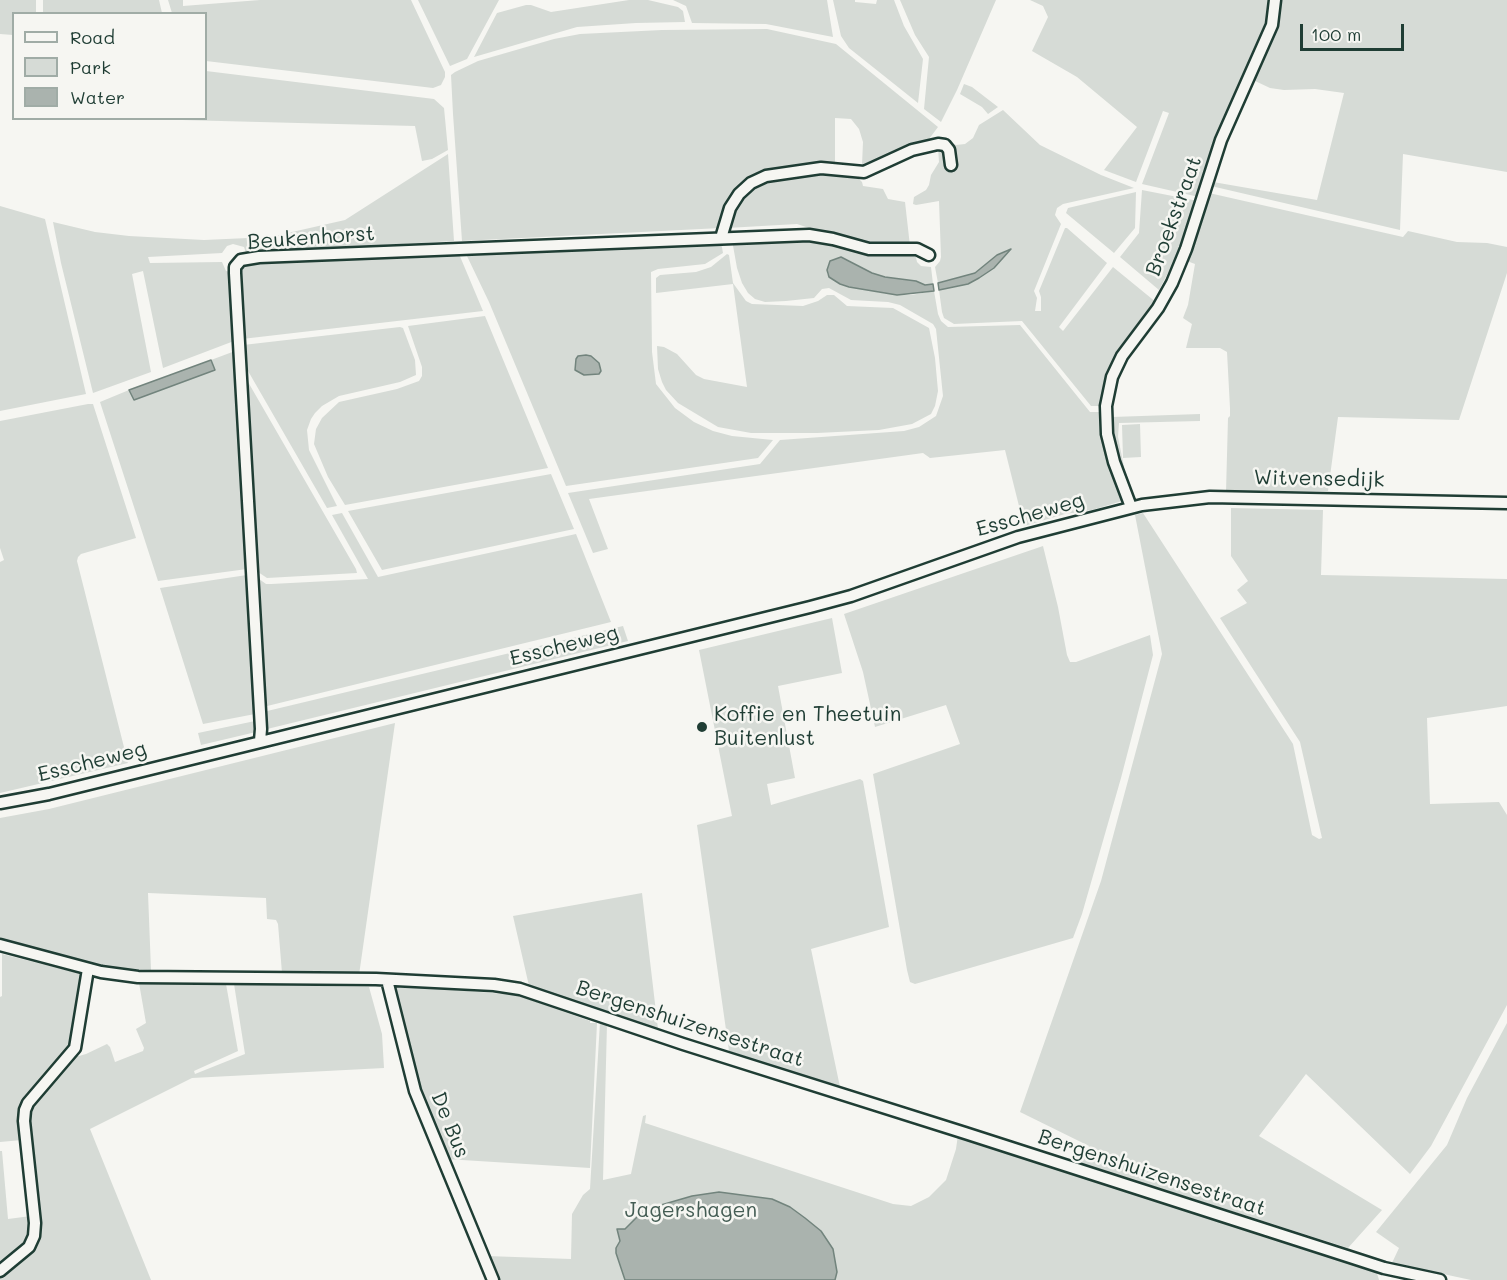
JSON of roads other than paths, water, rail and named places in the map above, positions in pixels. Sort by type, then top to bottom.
[{"type":"street","name":"Broekstraat","points":[[1131,507],[1114,462],[1107,434],[1106,406],[1112,377],[1122,356],[1158,308],[1172,283],[1186,249],[1221,140],[1272,26],[1275,0]]},
{"type":"street","points":[[721,238],[730,208],[739,194],[751,183],[766,176],[821,168],[864,172],[900,155],[938,144],[945,145],[949,150],[951,165]]},
{"type":"street","name":"Beukenhorst","points":[[260,741],[235,273],[237,263],[249,258],[819,236],[868,249],[917,249],[928,255]]},
{"type":"street","name":"Witvensedijk","points":[[1131,507],[1210,497],[1507,503]]},
{"type":"street","name":"Esscheweg","points":[[0,803],[49,794],[836,600],[1018,537],[1131,507]]},
{"type":"street","name":"Bergenshuizensestraat","points":[[0,945],[88,969],[138,978],[387,980],[494,985],[520,989],[683,1044],[965,1132],[1384,1268],[1440,1280]]},
{"type":"street","points":[[0,1271],[28,1247],[34,1236],[35,1223],[24,1121],[25,1110],[28,1102],[75,1048],[88,969]]},
{"type":"street","name":"De Bus","points":[[387,980],[415,1091],[493,1280]]},
{"type":"water","points":[[1011,249],[994,268],[979,278],[968,284],[939,290],[938,283],[975,273],[997,255]]},
{"type":"water","points":[[841,257],[885,277],[916,281],[925,285],[933,284],[934,291],[897,295],[840,284],[829,277],[827,270],[830,261]]},
{"type":"water","points":[[586,355],[599,363],[601,371],[599,374],[584,375],[575,370],[578,356]]},
{"type":"water","points":[[211,360],[215,370],[134,400],[129,390]]},
{"type":"water","points":[[719,1192],[772,1199],[790,1207],[805,1218],[821,1231],[833,1249],[837,1272],[835,1280],[625,1280],[616,1253],[620,1241],[617,1229],[625,1229],[639,1215],[661,1205],[692,1196]]},
{"type":"place","name":"Koffie en Theetuin Buitenlust","points":[[702,727]]},
{"type":"park label","name":"Jagershagen","points":[[691,1211]]}]
